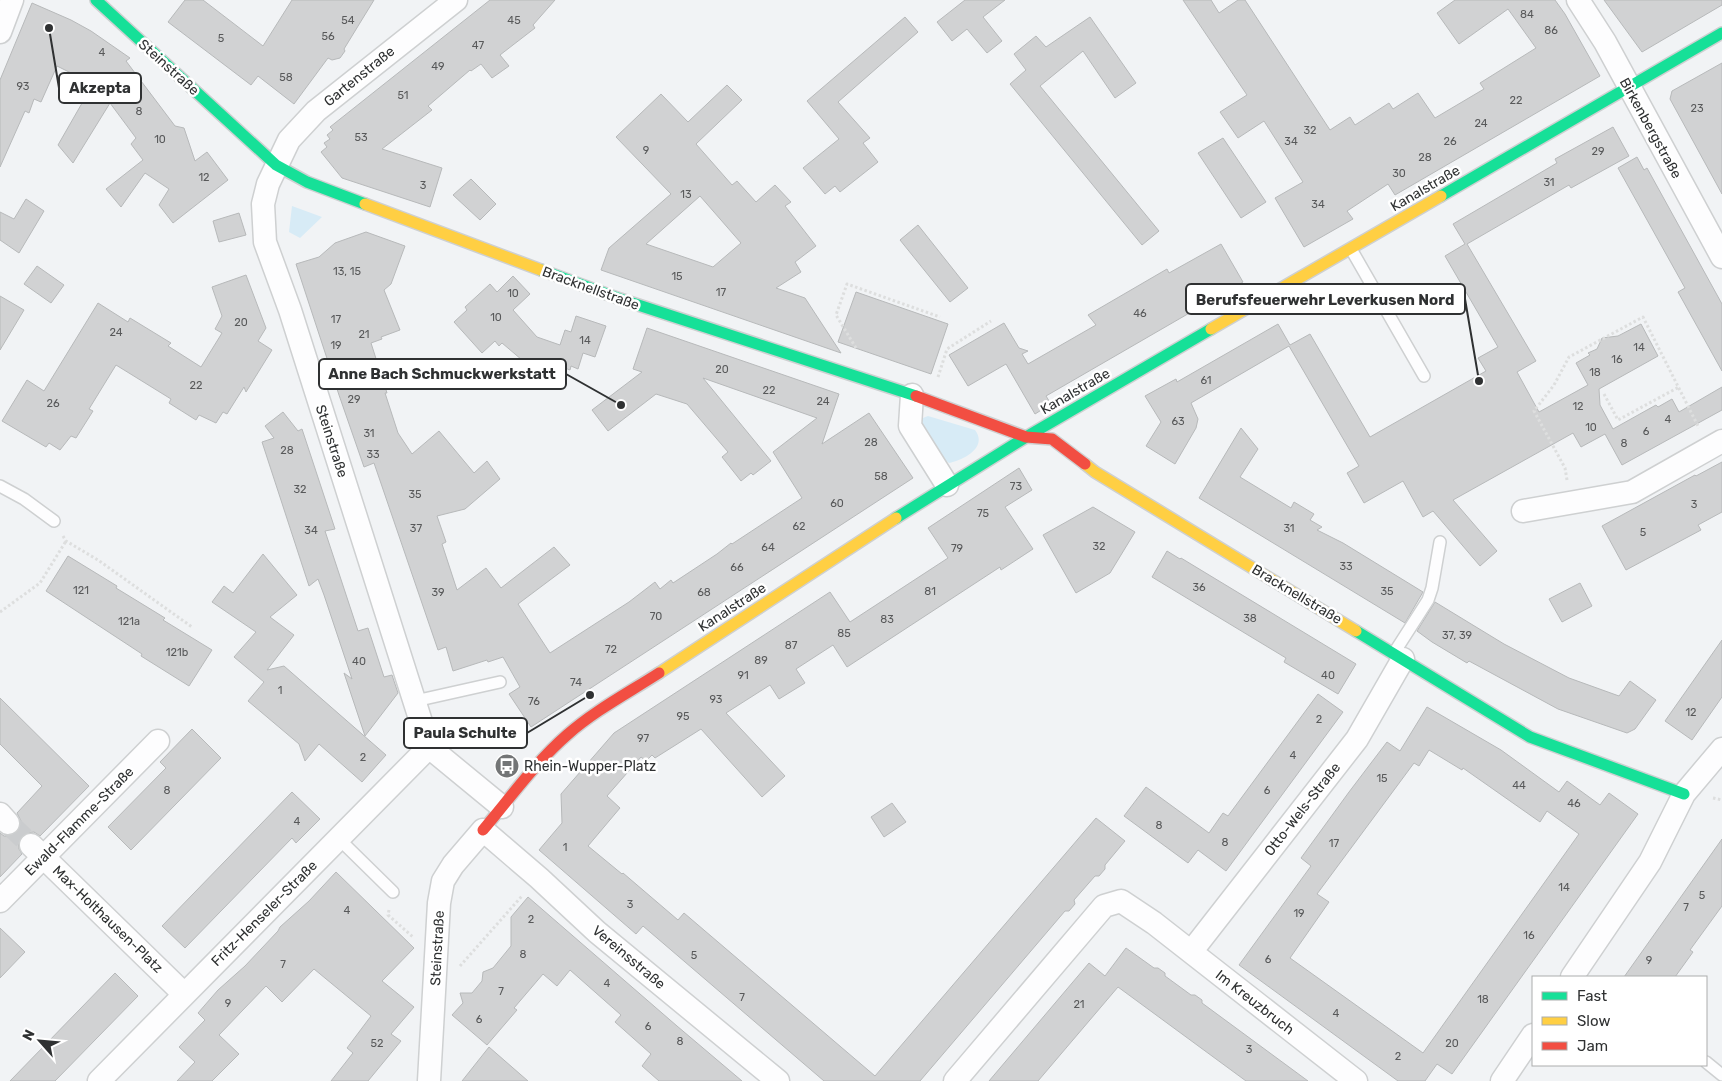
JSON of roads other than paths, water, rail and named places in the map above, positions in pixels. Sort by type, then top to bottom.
[{"type":"street","points":[[0,32],[12,0]]},
{"type":"street","name":"Steinstraße","points":[[96,0],[276,165],[268,184],[263,204],[265,242],[290,310],[429,747]]},
{"type":"street","name":"Gartenstraße","points":[[276,165],[289,140],[316,111],[456,0]]},
{"type":"street","name":"Birkenbergstraße","points":[[1578,0],[1605,42],[1628,88],[1722,257]]},
{"type":"street","name":"Kanalstraße","points":[[483,830],[540,761],[580,724],[947,485],[1026,437],[1722,33]]},
{"type":"street","name":"Bracknellstraße","points":[[276,165],[307,182],[620,299],[921,398],[1026,437],[1052,439],[1095,472],[1530,737],[1684,794]]},
{"type":"street","points":[[921,398],[910,426],[947,485]]},
{"type":"street","points":[[1522,511],[1632,492],[1716,445]]},
{"type":"street","name":"Otto-Wels-Straße","points":[[1191,952],[1357,739],[1399,656]]},
{"type":"street","name":"Ewald-Flamme-Straße","points":[[0,901],[37,851],[158,740]]},
{"type":"street","points":[[429,747],[502,807]]},
{"type":"street","name":"Fritz-Henseler-Straße","points":[[99,1081],[429,747]]},
{"type":"street","points":[[1573,976],[1650,862],[1684,794],[1722,749]]},
{"type":"street","name":"Steinstraße","points":[[429,1081],[439,903],[443,881],[453,865],[483,830]]},
{"type":"street","name":"Vereinsstraße","points":[[483,830],[539,878],[597,932],[778,1081]]},
{"type":"street","name":"Max-Holthausen-Platz","points":[[37,851],[184,994]]},
{"type":"street","name":"Im Kreuzbruch","points":[[955,1081],[1104,906],[1121,900],[1154,923],[1356,1081]]},
{"type":"street","points":[[1502,1081],[1532,1036]]},
{"type":"lane","points":[[1351,249],[1424,376]]},
{"type":"lane","points":[[0,486],[24,499],[54,521]]},
{"type":"lane","points":[[1399,656],[1428,600],[1440,542]]},
{"type":"lane","points":[[415,701],[500,682]]},
{"type":"lane","points":[[338,838],[393,892]]},
{"type":"lane","points":[[1707,1063],[1722,1075]]},
{"type":"tunnel","points":[[8,823],[31,845]]},
{"type":"place","name":"Akzepta","points":[[49,28]]},
{"type":"place","name":"Berufsfeuerwehr Leverkusen Nord","points":[[1479,381]]},
{"type":"place","name":"Anne Bach Schmuckwerkstatt","points":[[621,405]]},
{"type":"place","name":"Paula Schulte","points":[[590,695]]},
{"type":"place","name":"Rhein-Wupper-Platz","points":[[507,766]]}]
